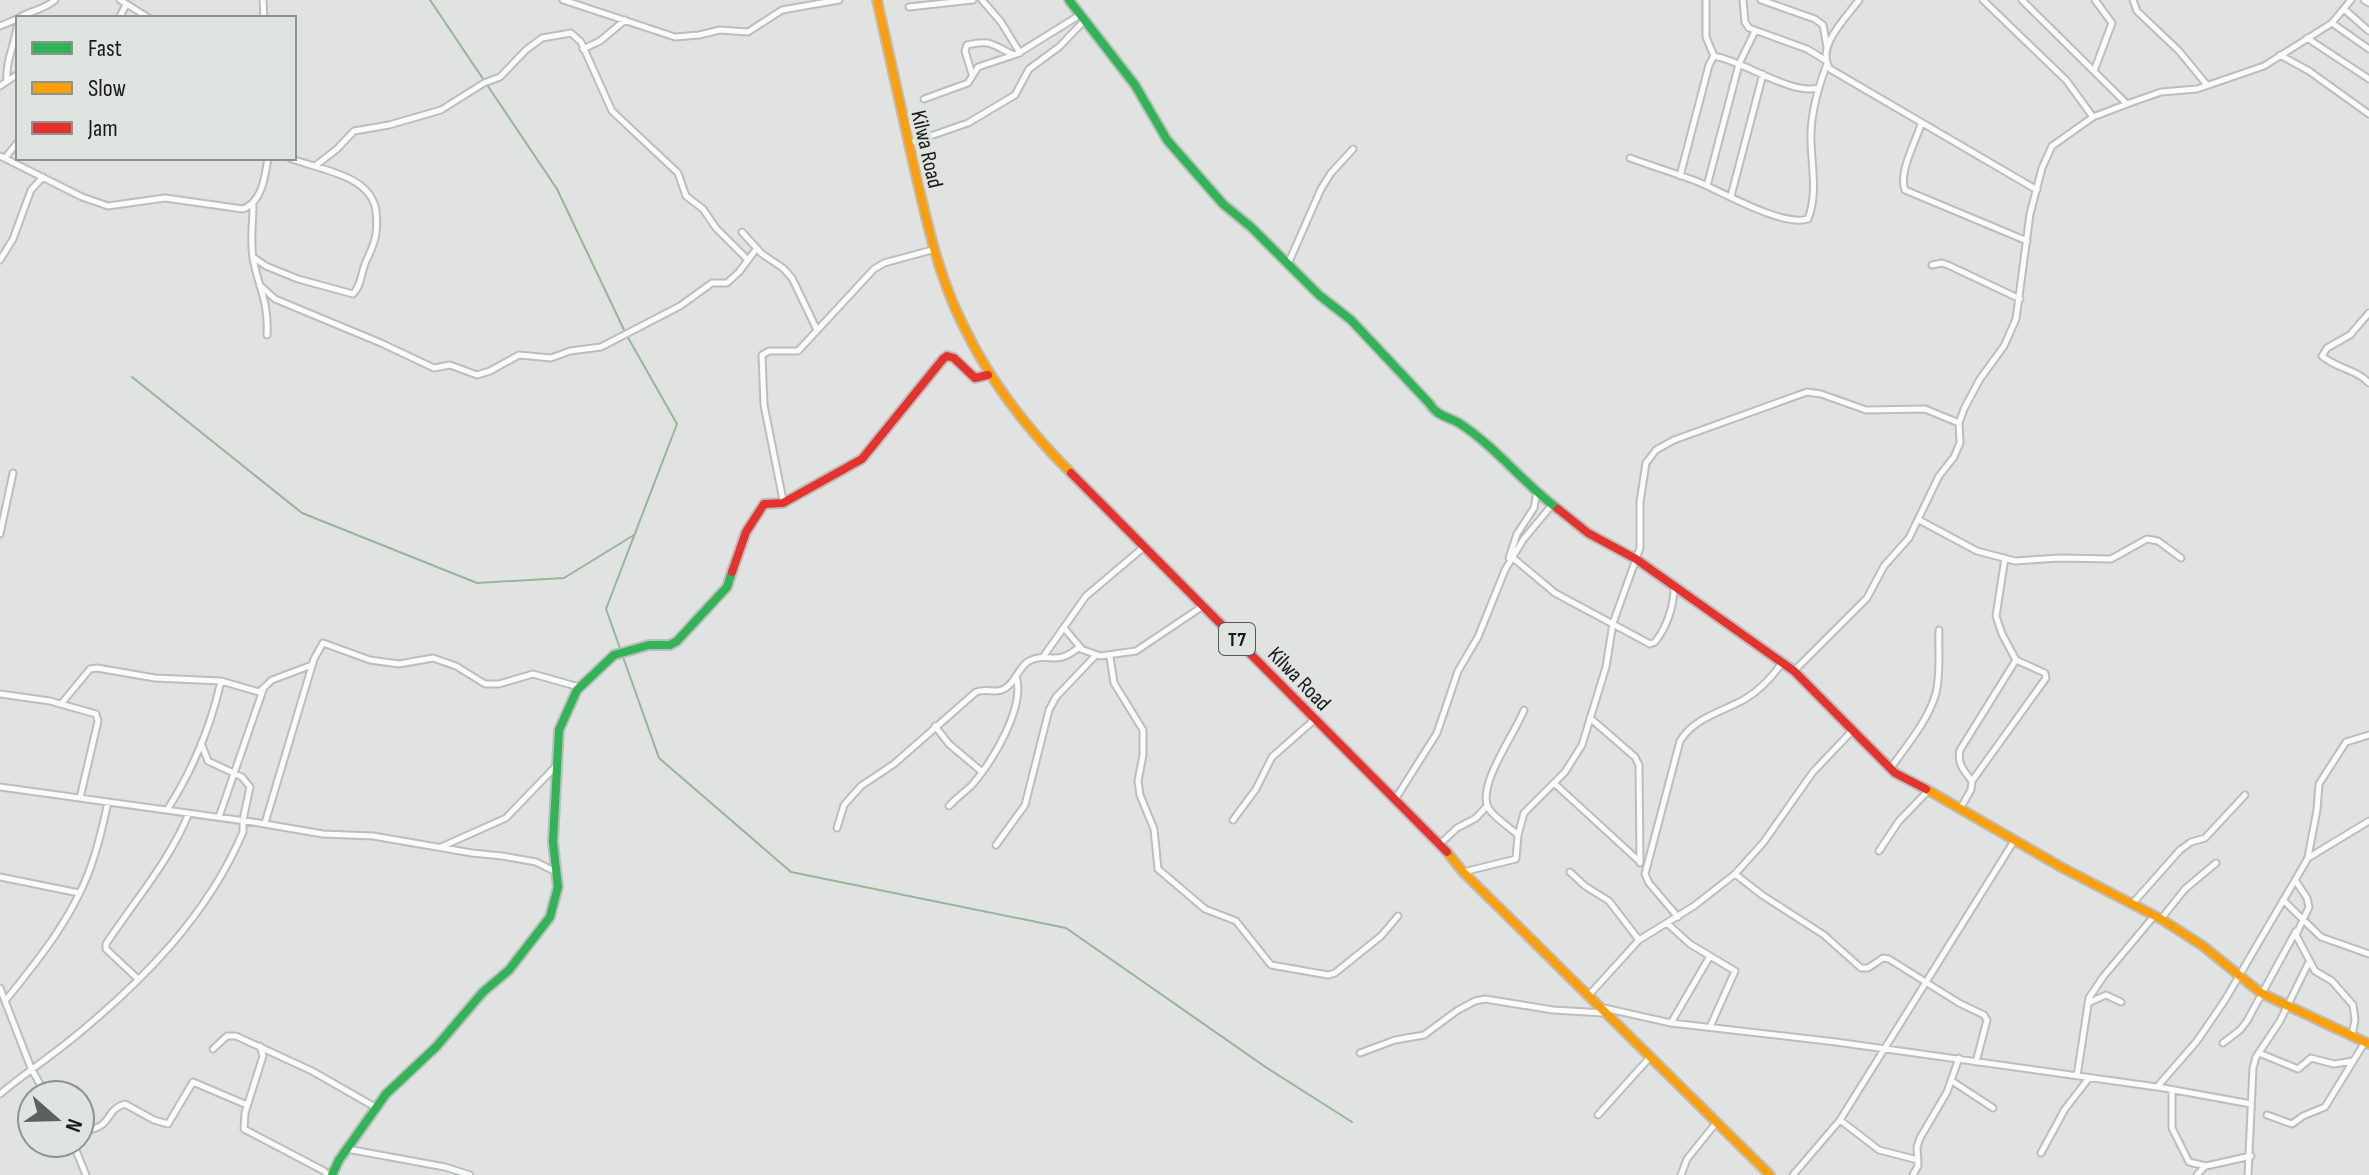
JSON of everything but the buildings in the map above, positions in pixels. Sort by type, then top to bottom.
[{"type":"main road","name":"Kilwa Road","points":[[877,0],[933,250],[961,327],[988,375],[1034,436],[1440,844],[1463,872],[1770,1175]]},
{"type":"main road","points":[[1069,0],[1135,85],[1167,140],[1223,204],[1251,227],[1319,295],[1351,320],[1433,411],[1479,437],[1552,505],[1588,533],[1636,559],[1794,671],[1890,769],[1961,807],[2014,841],[2158,917],[2203,946],[2237,977],[2261,993],[2367,1043]]},
{"type":"main road","points":[[330,1175],[375,1107],[444,1038],[483,992],[504,974],[551,916],[558,892],[554,813],[561,724],[579,687],[614,655],[677,641],[727,587],[746,532],[764,504],[781,503],[862,459],[945,357],[954,358],[973,377],[988,375]]},
{"type":"street","points":[[20,16],[40,10],[55,0]]},
{"type":"street","points":[[120,0],[145,16]]},
{"type":"street","points":[[563,0],[678,37],[720,30],[747,33],[782,10],[839,0]]},
{"type":"street","points":[[909,7],[973,0]]},
{"type":"street","points":[[1680,176],[1714,56],[1705,35],[1706,0]]},
{"type":"street","points":[[1743,0],[1746,26],[1807,49],[1826,62],[1835,73],[2037,190]]},
{"type":"street","points":[[1630,158],[1782,217],[1798,221],[1808,219],[1813,195],[1811,132],[1826,62],[1823,25],[1815,19],[1761,0]]},
{"type":"street","points":[[1827,48],[1859,0]]},
{"type":"street","points":[[1983,0],[2066,80],[2093,117]]},
{"type":"street","points":[[2022,0],[2127,104]]},
{"type":"street","points":[[2094,71],[2112,23],[2095,0]]},
{"type":"street","points":[[2133,0],[2137,11],[2179,51],[2207,85]]},
{"type":"street","points":[[1794,671],[1867,598],[1884,566],[1909,538],[1939,476],[1954,457],[1960,443],[1959,423],[1971,394],[2013,330],[2037,190],[2052,146],[2093,117],[2127,104],[2161,92],[2190,90],[2252,71],[2332,23],[2351,0]]},
{"type":"street","points":[[986,1],[1017,54]]},
{"type":"street","points":[[120,16],[126,5]]},
{"type":"street","points":[[2344,9],[2369,31]]},
{"type":"street","points":[[908,143],[960,127],[1015,95],[1029,69],[1059,47],[1082,18]]},
{"type":"street","points":[[924,99],[968,83],[978,67],[1017,54],[1082,18]]},
{"type":"street","points":[[583,49],[600,41],[626,20]]},
{"type":"street","points":[[2332,23],[2369,49]]},
{"type":"street","points":[[1707,186],[1739,64],[1755,31]]},
{"type":"street","points":[[315,166],[354,131],[435,112],[496,79],[542,38],[571,33],[578,37],[612,111],[678,173],[686,196],[703,209],[716,228],[747,259]]},
{"type":"street","points":[[7,81],[7,63],[16,38]]},
{"type":"street","points":[[2307,38],[2369,79]]},
{"type":"street","points":[[972,76],[966,45],[992,42],[1017,54]]},
{"type":"street","points":[[2280,55],[2309,71],[2369,114]]},
{"type":"street","points":[[1714,56],[1806,89],[1818,88]]},
{"type":"street","points":[[1731,196],[1763,74]]},
{"type":"street","points":[[0,86],[16,75]]},
{"type":"street","points":[[1921,124],[1904,173],[1905,190],[2027,241]]},
{"type":"street","points":[[1288,264],[1321,189],[1353,149]]},
{"type":"street","points":[[2,157],[82,197],[111,206],[159,198],[243,209],[253,204]]},
{"type":"street","points":[[267,335],[268,321],[262,287],[253,257],[253,204],[262,185],[268,160]]},
{"type":"street","points":[[253,257],[298,279],[348,293],[356,292],[377,236],[374,199],[367,189],[296,160]]},
{"type":"street","points":[[0,260],[13,239],[34,185],[44,177]]},
{"type":"street","points":[[742,232],[792,278],[817,330]]},
{"type":"street","points":[[262,287],[275,299],[434,368],[450,365],[482,374],[519,355],[551,358],[608,344],[680,306],[712,283],[727,283],[757,248]]},
{"type":"street","points":[[781,503],[783,500],[764,405],[762,355],[769,351],[798,351],[874,269],[884,263],[933,250]]},
{"type":"street","points":[[1932,265],[1948,265],[2020,299]]},
{"type":"street","points":[[2369,313],[2350,335],[2327,348],[2322,356],[2340,369],[2362,375],[2369,383]]},
{"type":"street","points":[[1463,872],[1514,861],[1524,813],[1577,755],[1606,667],[1613,623],[1642,537],[1640,502],[1646,463],[1656,450],[1674,440],[1807,392],[1866,410],[1925,409],[1959,423]]},
{"type":"street","points":[[0,534],[13,473]]},
{"type":"street","points":[[1395,799],[1437,733],[1458,671],[1478,637],[1517,534],[1534,508],[1537,491]]},
{"type":"street","points":[[1498,585],[1512,557],[1552,505]]},
{"type":"street","points":[[1919,520],[1977,551],[2005,558],[2029,561],[2111,559],[2147,539],[2158,541],[2181,558]]},
{"type":"street","points":[[1043,657],[1086,596],[1145,546]]},
{"type":"street","points":[[1512,557],[1555,593],[1645,642],[1655,642],[1673,604],[1674,587]]},
{"type":"street","points":[[1961,807],[1971,790],[1972,781],[2046,678],[2041,670],[2016,660],[2002,634],[1996,616],[2005,558]]},
{"type":"street","points":[[1064,628],[1081,648],[1110,657],[1136,651],[1204,605]]},
{"type":"street","points":[[1890,769],[1930,710],[1935,694],[1939,630]]},
{"type":"street","points":[[265,823],[312,665],[323,643],[370,660],[399,664],[433,658],[456,666],[485,684],[499,684],[533,674],[579,687]]},
{"type":"street","points":[[837,828],[844,805],[855,792],[894,764],[976,692],[984,689],[1003,690],[1027,662],[1043,657],[1063,658],[1081,648]]},
{"type":"street","points":[[996,845],[1025,805],[1049,710],[1056,697],[1096,655]]},
{"type":"street","points":[[1110,657],[1114,683],[1143,730],[1138,785],[1154,829],[1156,864],[1162,876],[1178,884],[1205,909],[1236,921],[1249,940],[1256,943],[1267,962],[1284,969],[1328,975],[1335,973],[1369,947],[1398,916]]},
{"type":"street","points":[[1972,781],[1960,766],[1960,750],[2016,660]]},
{"type":"street","points":[[1645,874],[1676,753],[1685,733],[1710,715],[1755,691],[1783,663]]},
{"type":"street","points":[[219,817],[263,690],[272,680],[312,665]]},
{"type":"street","points":[[61,704],[90,669],[155,678],[221,681],[256,692],[263,690]]},
{"type":"street","points":[[949,806],[971,786],[1008,728],[1020,690],[1016,675]]},
{"type":"street","points":[[167,810],[181,789],[211,721],[221,681]]},
{"type":"street","points":[[0,694],[61,704],[93,713],[98,718],[80,798]]},
{"type":"street","points":[[1440,844],[1457,828],[1476,818],[1487,806],[1492,773],[1524,710]]},
{"type":"street","points":[[1590,718],[1635,757],[1639,765],[1640,863]]},
{"type":"street","points":[[1233,820],[1254,793],[1272,757],[1315,719]]},
{"type":"street","points":[[935,726],[949,744],[981,771]]},
{"type":"street","points":[[1589,995],[1639,940],[1668,924],[1735,874],[1763,843],[1813,772],[1852,731]]},
{"type":"street","points":[[2157,1087],[2197,1041],[2308,858],[2319,784],[2334,758],[2346,742],[2369,735]]},
{"type":"street","points":[[0,1094],[72,1039],[138,979],[199,913],[242,835],[250,787],[235,773],[208,761],[201,743]]},
{"type":"street","points":[[440,848],[506,818],[558,765]]},
{"type":"street","points":[[1554,783],[1640,863],[1649,883],[1678,917]]},
{"type":"street","points":[[0,787],[265,823],[323,834],[373,836],[517,858],[543,865],[557,873]]},
{"type":"street","points":[[1879,851],[1899,821],[1928,791]]},
{"type":"street","points":[[2133,903],[2180,850],[2191,842],[2205,838],[2245,795]]},
{"type":"street","points":[[5,1001],[41,957],[79,893],[95,856],[108,802]]},
{"type":"street","points":[[1487,806],[1518,835]]},
{"type":"street","points":[[138,979],[109,952],[106,944],[166,860],[189,813]]},
{"type":"street","points":[[2308,858],[2369,821]]},
{"type":"street","points":[[1793,1175],[1840,1120],[2014,841]]},
{"type":"street","points":[[2077,1076],[2087,1004],[2103,977],[2185,889],[2216,863]]},
{"type":"street","points":[[1570,872],[1609,901],[1639,940]]},
{"type":"street","points":[[1735,874],[1824,935],[1861,968],[1868,968],[1883,958],[1889,959],[1986,1017],[1976,1062]]},
{"type":"street","points":[[0,877],[79,893]]},
{"type":"street","points":[[2223,1043],[2247,1021],[2305,920],[2309,903],[2295,880]]},
{"type":"street","points":[[2283,900],[2321,937],[2369,954]]},
{"type":"street","points":[[1668,924],[1690,944],[1734,968],[1735,975],[1710,1027]]},
{"type":"street","points":[[2296,931],[2315,971],[2339,987],[2353,1005],[2355,1020],[2352,1035]]},
{"type":"street","points":[[1671,1023],[1710,956]]},
{"type":"street","points":[[2248,1175],[2253,1068],[2309,962]]},
{"type":"street","points":[[0,988],[37,1079]]},
{"type":"street","points":[[2087,1004],[2106,995],[2121,1002]]},
{"type":"street","points":[[1360,1053],[1384,1043],[1424,1035],[1458,1010],[1485,999],[1553,1010],[1606,1010],[1671,1023],[1959,1058],[2251,1104]]},
{"type":"street","points":[[213,1049],[220,1040],[230,1035],[312,1071],[375,1107]]},
{"type":"street","points":[[2267,1115],[2292,1124],[2322,1109],[2367,1043]]},
{"type":"street","points":[[260,1046],[263,1056],[243,1123],[247,1132],[330,1175]]},
{"type":"street","points":[[2259,1053],[2298,1069],[2311,1058],[2334,1064],[2354,1061]]},
{"type":"street","points":[[1598,1115],[1651,1056]]},
{"type":"street","points":[[1913,1175],[1918,1166],[1920,1138],[1952,1081],[1959,1058]]},
{"type":"street","points":[[2041,1153],[2065,1109],[2089,1078]]},
{"type":"street","points":[[1952,1081],[1993,1108]]},
{"type":"street","points":[[96,1128],[101,1127],[119,1105],[125,1104],[168,1124],[194,1082],[247,1105]]},
{"type":"street","points":[[2172,1091],[2174,1134],[2189,1162],[2206,1166],[2251,1156]]},
{"type":"street","points":[[1840,1120],[1879,1150],[1918,1160]]},
{"type":"street","points":[[1681,1175],[1687,1159],[1717,1123]]},
{"type":"street","points":[[347,1149],[428,1163],[470,1175]]},
{"type":"street","points":[[2197,1175],[2206,1166]]},
{"type":"waterway","points":[[430,0],[557,189],[626,334],[677,424],[606,609],[621,651]]},
{"type":"waterway","points":[[132,377],[302,513],[477,583],[564,578],[634,535]]},
{"type":"waterway","points":[[623,657],[659,758],[791,872],[1066,928],[1267,1068],[1352,1122]]},
{"type":"traffic: fast","points":[[1069,0],[1135,85],[1167,140],[1223,204],[1251,227],[1319,295],[1351,320],[1435,411],[1472,433],[1558,509]]},
{"type":"traffic: fast","points":[[332,1175],[339,1160],[386,1094],[436,1047],[483,992],[509,970],[550,917],[558,887],[553,842],[559,730],[577,690],[614,655],[677,641],[727,587],[732,572]]},
{"type":"traffic: slow","points":[[877,0],[928,224],[954,305],[997,385],[1039,439],[1071,473]]},
{"type":"traffic: slow","points":[[1926,789],[2061,867],[2161,919],[2203,946],[2261,993],[2369,1044]]},
{"type":"traffic: slow","points":[[1447,852],[1463,872],[1770,1175]]},
{"type":"traffic: jam","points":[[732,572],[746,532],[764,504],[783,503],[862,459],[943,359],[947,356],[954,358],[975,378],[988,375]]},
{"type":"traffic: jam","points":[[1071,473],[1447,852]]},
{"type":"traffic: jam","points":[[1558,509],[1588,533],[1636,559],[1794,671],[1895,773],[1926,789]]}]
